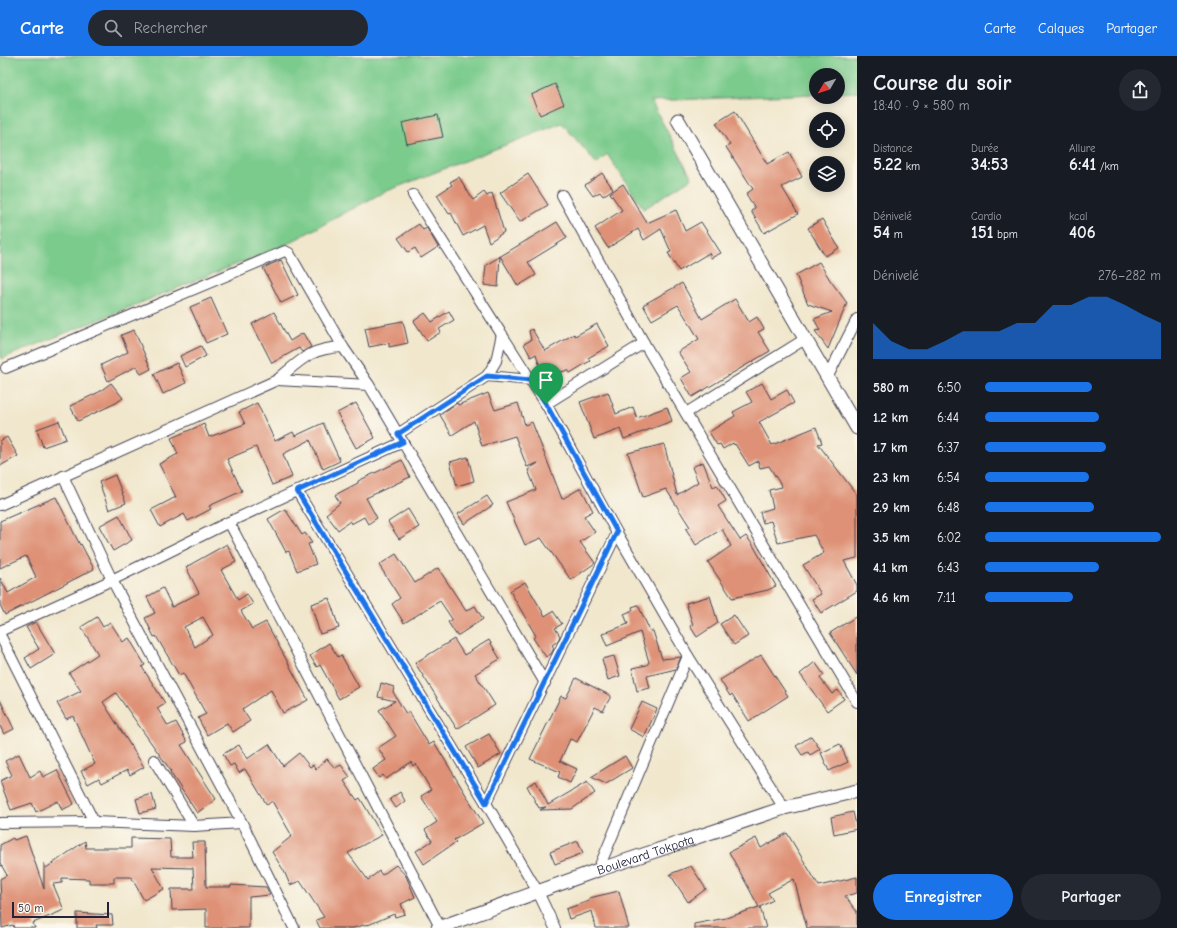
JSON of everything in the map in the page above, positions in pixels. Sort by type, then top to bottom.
[{"type":"street","points":[[678,120],[857,428]]},
{"type":"street","points":[[412,195],[546,404],[688,656],[784,808]]},
{"type":"street","points":[[562,195],[644,343],[857,702]]},
{"type":"street","points":[[6,368],[285,251],[292,257],[343,347],[400,438],[545,683]]},
{"type":"street","points":[[827,378],[857,319]]},
{"type":"street","points":[[0,630],[112,580],[229,522],[297,491],[400,438],[487,376],[496,360],[502,334]]},
{"type":"street","points":[[686,413],[805,338]]},
{"type":"street","points":[[546,404],[644,343]]},
{"type":"street","points":[[0,506],[63,476],[277,380],[295,364],[320,349],[343,347]]},
{"type":"street","points":[[487,376],[531,380]]},
{"type":"street","points":[[277,380],[368,385]]},
{"type":"street","points":[[63,476],[112,580],[242,823],[294,928]]},
{"type":"street","points":[[297,491],[486,803],[538,892],[555,928]]},
{"type":"street","points":[[229,522],[439,928]]},
{"type":"street","points":[[486,803],[617,532]]},
{"type":"street","points":[[0,635],[94,822]]},
{"type":"street","points":[[598,870],[688,656]]},
{"type":"street","points":[[154,760],[194,826]]},
{"type":"street","name":"Boulevard Tokpota","points":[[439,928],[598,870],[784,808],[857,791]]},
{"type":"street","points":[[0,823],[94,822],[194,826],[242,823]]},
{"type":"green space","points":[[0,56],[857,56],[857,92],[845,93],[845,68],[809,68],[809,94],[651,101],[692,178],[644,209],[607,154],[597,164],[562,123],[382,193],[287,244],[1,359]]},
{"type":"building","points":[[555,84],[564,104],[540,115],[531,95]]},
{"type":"building","points":[[735,111],[767,164],[789,152],[802,177],[782,187],[798,214],[764,233],[751,211],[755,208],[746,194],[753,189],[726,147],[730,145],[716,123]]},
{"type":"building","points":[[438,115],[443,137],[407,144],[402,123]]},
{"type":"building","points":[[602,173],[613,189],[603,196],[600,192],[593,196],[585,185]]},
{"type":"building","points":[[528,174],[548,205],[520,222],[500,193]]},
{"type":"building","points":[[459,177],[473,200],[484,192],[487,196],[492,193],[504,232],[489,242],[483,225],[463,236],[451,213],[449,214],[437,195],[452,185],[450,182]]},
{"type":"building","points":[[623,184],[647,223],[676,210],[685,231],[701,222],[721,253],[711,258],[709,253],[679,271],[668,253],[671,252],[661,229],[644,240],[638,229],[608,248],[595,228],[622,210],[610,193]]},
{"type":"building","points":[[822,219],[839,248],[825,256],[808,228]]},
{"type":"building","points":[[557,222],[567,238],[528,262],[536,275],[518,286],[500,256]]},
{"type":"building","points":[[419,224],[423,230],[427,228],[438,247],[421,258],[415,248],[408,252],[398,238]]},
{"type":"building","points":[[500,257],[498,287],[484,285],[486,265]]},
{"type":"building","points":[[281,260],[298,295],[281,303],[263,268]]},
{"type":"building","points":[[819,262],[847,303],[828,349],[815,331],[820,330],[814,319],[832,312],[808,304],[796,275]]},
{"type":"building","points":[[682,283],[702,319],[735,299],[749,322],[757,317],[764,329],[758,332],[770,351],[692,397],[681,378],[691,372],[678,352],[699,339],[678,305],[652,320],[643,305]]},
{"type":"building","points":[[211,298],[227,334],[206,343],[190,307]]},
{"type":"building","points":[[449,311],[454,320],[439,329],[441,332],[427,341],[414,321],[425,313],[432,322]]},
{"type":"building","points":[[274,312],[290,341],[303,333],[311,347],[302,352],[299,348],[272,363],[252,324]]},
{"type":"building","points":[[403,321],[408,343],[389,347],[389,343],[369,347],[365,328]]},
{"type":"building","points":[[597,324],[609,346],[588,358],[590,361],[570,373],[568,370],[543,377],[536,354],[531,357],[524,344],[531,340],[529,331],[532,329],[545,351],[574,334],[575,336]]},
{"type":"building","points":[[134,330],[151,369],[141,374],[137,366],[108,381],[101,365],[128,352],[121,335]]},
{"type":"building","points":[[201,346],[206,356],[185,367],[180,356]]},
{"type":"building","points":[[177,363],[186,383],[163,394],[154,374]]},
{"type":"building","points":[[111,383],[123,398],[116,403],[78,421],[70,406],[99,392]]},
{"type":"building","points":[[762,383],[771,399],[787,390],[794,403],[759,422],[772,445],[816,427],[822,443],[818,444],[857,495],[857,558],[844,561],[857,585],[857,591],[821,613],[812,599],[821,594],[803,565],[824,553],[814,535],[778,543],[771,521],[763,523],[760,512],[773,508],[769,490],[782,487],[769,466],[760,468],[758,461],[749,466],[735,444],[734,445],[733,443],[723,449],[720,444],[717,445],[709,432],[735,416],[733,412],[752,402],[746,392]]},
{"type":"building","points":[[608,392],[616,414],[633,407],[637,418],[667,407],[672,421],[624,439],[620,429],[594,439],[580,402]]},
{"type":"building","points":[[488,393],[495,410],[518,403],[525,425],[532,422],[562,499],[581,488],[593,511],[584,516],[595,532],[580,542],[595,563],[571,580],[541,538],[525,545],[506,502],[536,490],[528,470],[538,463],[527,467],[515,436],[482,446],[474,421],[452,435],[440,415],[457,403],[458,405]]},
{"type":"building","points":[[257,403],[275,441],[293,432],[295,436],[323,423],[340,461],[323,469],[310,440],[283,454],[292,477],[272,485],[256,447],[227,459],[242,491],[209,506],[211,509],[188,521],[184,514],[160,527],[151,510],[176,497],[159,464],[178,454],[171,438],[204,424],[209,437],[245,424],[239,412]]},
{"type":"building","points":[[356,403],[375,438],[356,448],[337,413]]},
{"type":"building","points":[[59,421],[66,439],[43,447],[37,429]]},
{"type":"building","points":[[7,437],[18,456],[0,466],[0,441]]},
{"type":"building","points":[[664,444],[677,495],[698,482],[692,467],[703,462],[713,487],[717,485],[726,501],[718,506],[740,540],[746,536],[753,545],[776,586],[768,590],[732,598],[708,562],[731,546],[722,529],[696,545],[686,529],[690,527],[666,489],[643,497],[628,453]]},
{"type":"building","points":[[468,457],[474,481],[457,486],[450,462]]},
{"type":"building","points":[[402,460],[410,477],[366,498],[377,518],[368,524],[364,517],[351,524],[350,521],[338,530],[326,514],[340,503],[335,495],[358,483],[358,481]]},
{"type":"building","points":[[115,475],[126,503],[109,510],[99,482]]},
{"type":"building","points":[[487,496],[493,505],[464,524],[458,514]]},
{"type":"building","points":[[56,497],[94,569],[5,615],[0,605],[0,578],[8,593],[36,577],[26,556],[0,568],[0,521]]},
{"type":"building","points":[[285,509],[302,535],[305,533],[312,543],[308,544],[316,564],[297,571],[289,551],[286,552],[268,519]]},
{"type":"building","points":[[408,509],[419,527],[399,539],[388,522]]},
{"type":"building","points":[[119,515],[132,540],[113,551],[99,526]]},
{"type":"building","points":[[227,544],[236,562],[221,570],[238,600],[247,594],[253,604],[241,611],[252,629],[266,622],[308,700],[283,713],[271,690],[242,709],[250,721],[233,732],[227,723],[207,735],[198,718],[206,714],[183,673],[179,675],[156,636],[154,637],[145,618],[155,613],[147,597],[163,588],[172,607],[199,593],[186,567]],"holes":[[[203,617],[213,635],[195,647],[184,627]]]},
{"type":"building","points":[[396,554],[415,583],[438,568],[466,611],[475,606],[483,619],[457,636],[448,622],[452,619],[440,601],[404,623],[392,604],[400,598],[379,565]]},
{"type":"building","points":[[525,582],[545,616],[553,611],[562,624],[555,628],[560,636],[558,641],[552,645],[554,648],[551,654],[546,657],[533,638],[536,636],[510,591]]},
{"type":"building","points":[[710,596],[718,623],[697,637],[690,626],[693,625],[686,603]]},
{"type":"building","points":[[329,598],[339,628],[320,634],[311,604]]},
{"type":"building","points":[[638,605],[650,631],[653,631],[662,659],[681,657],[676,669],[647,676],[650,688],[637,691],[632,668],[647,665],[649,662],[640,632],[607,646],[602,634],[628,624],[624,614],[633,610],[632,607]]},
{"type":"building","points":[[734,615],[748,636],[734,645],[720,624]]},
{"type":"building","points":[[857,616],[857,675],[830,633]]},
{"type":"building","points":[[97,617],[103,627],[110,622],[123,642],[129,638],[145,665],[142,667],[165,703],[157,708],[168,726],[176,722],[187,742],[181,745],[216,799],[197,813],[170,772],[171,771],[116,693],[103,702],[144,767],[130,775],[127,770],[102,783],[99,778],[88,784],[81,771],[95,764],[73,716],[66,719],[57,703],[81,691],[69,673],[98,654],[81,627]]},
{"type":"building","points":[[36,622],[55,654],[31,669],[25,658],[39,649],[26,627]]},
{"type":"building","points":[[454,639],[464,655],[489,640],[500,659],[475,674],[495,705],[457,729],[415,663]]},
{"type":"building","points":[[329,643],[338,657],[341,655],[359,687],[339,699],[320,665],[317,667],[310,656]]},
{"type":"building","points":[[761,655],[788,696],[749,721],[732,694],[730,696],[720,680]]},
{"type":"building","points":[[614,656],[620,676],[608,680],[602,659]]},
{"type":"building","points":[[815,662],[824,675],[820,678],[832,694],[838,690],[844,699],[827,711],[800,674]]},
{"type":"building","points":[[576,678],[611,696],[603,711],[595,707],[577,742],[570,739],[560,761],[577,769],[570,783],[558,777],[560,772],[530,759],[561,696],[566,698]]},
{"type":"building","points":[[381,683],[394,687],[393,692],[406,714],[409,712],[429,745],[434,742],[483,823],[454,840],[456,842],[424,864],[416,851],[432,841],[425,830],[437,822],[421,796],[431,790],[416,764],[413,766],[411,762],[386,779],[383,775],[379,778],[373,769],[386,760],[378,748],[396,736],[379,710],[395,701],[378,697]]},
{"type":"building","points":[[0,700],[14,729],[4,734],[0,726]]},
{"type":"building","points":[[642,702],[657,709],[644,737],[629,729]]},
{"type":"building","points":[[489,734],[501,754],[478,768],[466,747]]},
{"type":"building","points":[[811,736],[820,749],[810,755],[808,752],[802,755],[796,746]]},
{"type":"building","points":[[269,744],[283,766],[299,753],[310,767],[313,765],[316,769],[327,759],[335,768],[341,765],[350,777],[344,781],[357,800],[360,798],[382,835],[348,853],[368,880],[379,871],[382,875],[396,865],[406,876],[415,897],[401,904],[405,914],[395,917],[394,914],[368,925],[353,928],[320,928],[316,920],[324,917],[300,881],[290,885],[284,871],[272,852],[292,836],[272,801],[267,805],[245,769],[239,773],[234,764],[230,766],[223,754],[239,745],[247,759]]},
{"type":"building","points":[[840,744],[848,762],[829,771],[821,753]]},
{"type":"building","points":[[19,754],[30,777],[40,771],[43,777],[57,770],[74,804],[62,810],[58,801],[36,812],[32,803],[11,810],[0,781],[12,775],[5,761]]},
{"type":"building","points":[[625,756],[632,768],[606,784],[591,777]]},
{"type":"building","points":[[536,781],[548,805],[587,782],[595,793],[572,809],[540,810],[546,807],[539,808],[527,786]]},
{"type":"building","points":[[400,792],[405,801],[396,808],[390,799]]},
{"type":"building","points":[[152,794],[156,809],[140,813],[136,799]]},
{"type":"building","points":[[853,812],[857,829],[834,834],[831,817]]},
{"type":"building","points":[[787,833],[819,886],[857,877],[857,893],[845,896],[857,912],[857,928],[807,928],[794,879],[768,893],[773,900],[760,907],[766,928],[694,928],[694,924],[726,918],[759,907],[729,852],[756,838],[761,848]]},
{"type":"building","points":[[26,836],[44,889],[44,863],[46,868],[85,841],[86,848],[131,848],[131,838],[170,839],[171,857],[193,857],[192,842],[205,842],[206,887],[231,887],[231,885],[266,887],[270,895],[249,897],[249,928],[206,928],[206,909],[172,910],[171,889],[194,889],[193,868],[152,867],[164,889],[144,900],[131,877],[114,877],[114,883],[89,883],[89,879],[62,878],[62,883],[53,884],[64,910],[33,923],[35,928],[14,928],[13,925],[2,928],[0,879],[7,875],[0,863],[0,845],[13,838],[14,840]]},
{"type":"building","points":[[578,841],[583,853],[555,864],[550,852]]},
{"type":"building","points":[[691,866],[706,889],[688,902],[670,874]]},
{"type":"building","points":[[619,891],[629,928],[596,928],[592,911],[569,919],[566,909],[589,901],[589,898]]},
{"type":"building","points":[[77,913],[112,915],[113,925],[96,925],[97,928],[77,928]]},
{"type":"route","points":[[487,376],[531,380],[546,404],[617,532],[486,803],[297,491],[403,442],[398,434],[487,376]]}]
